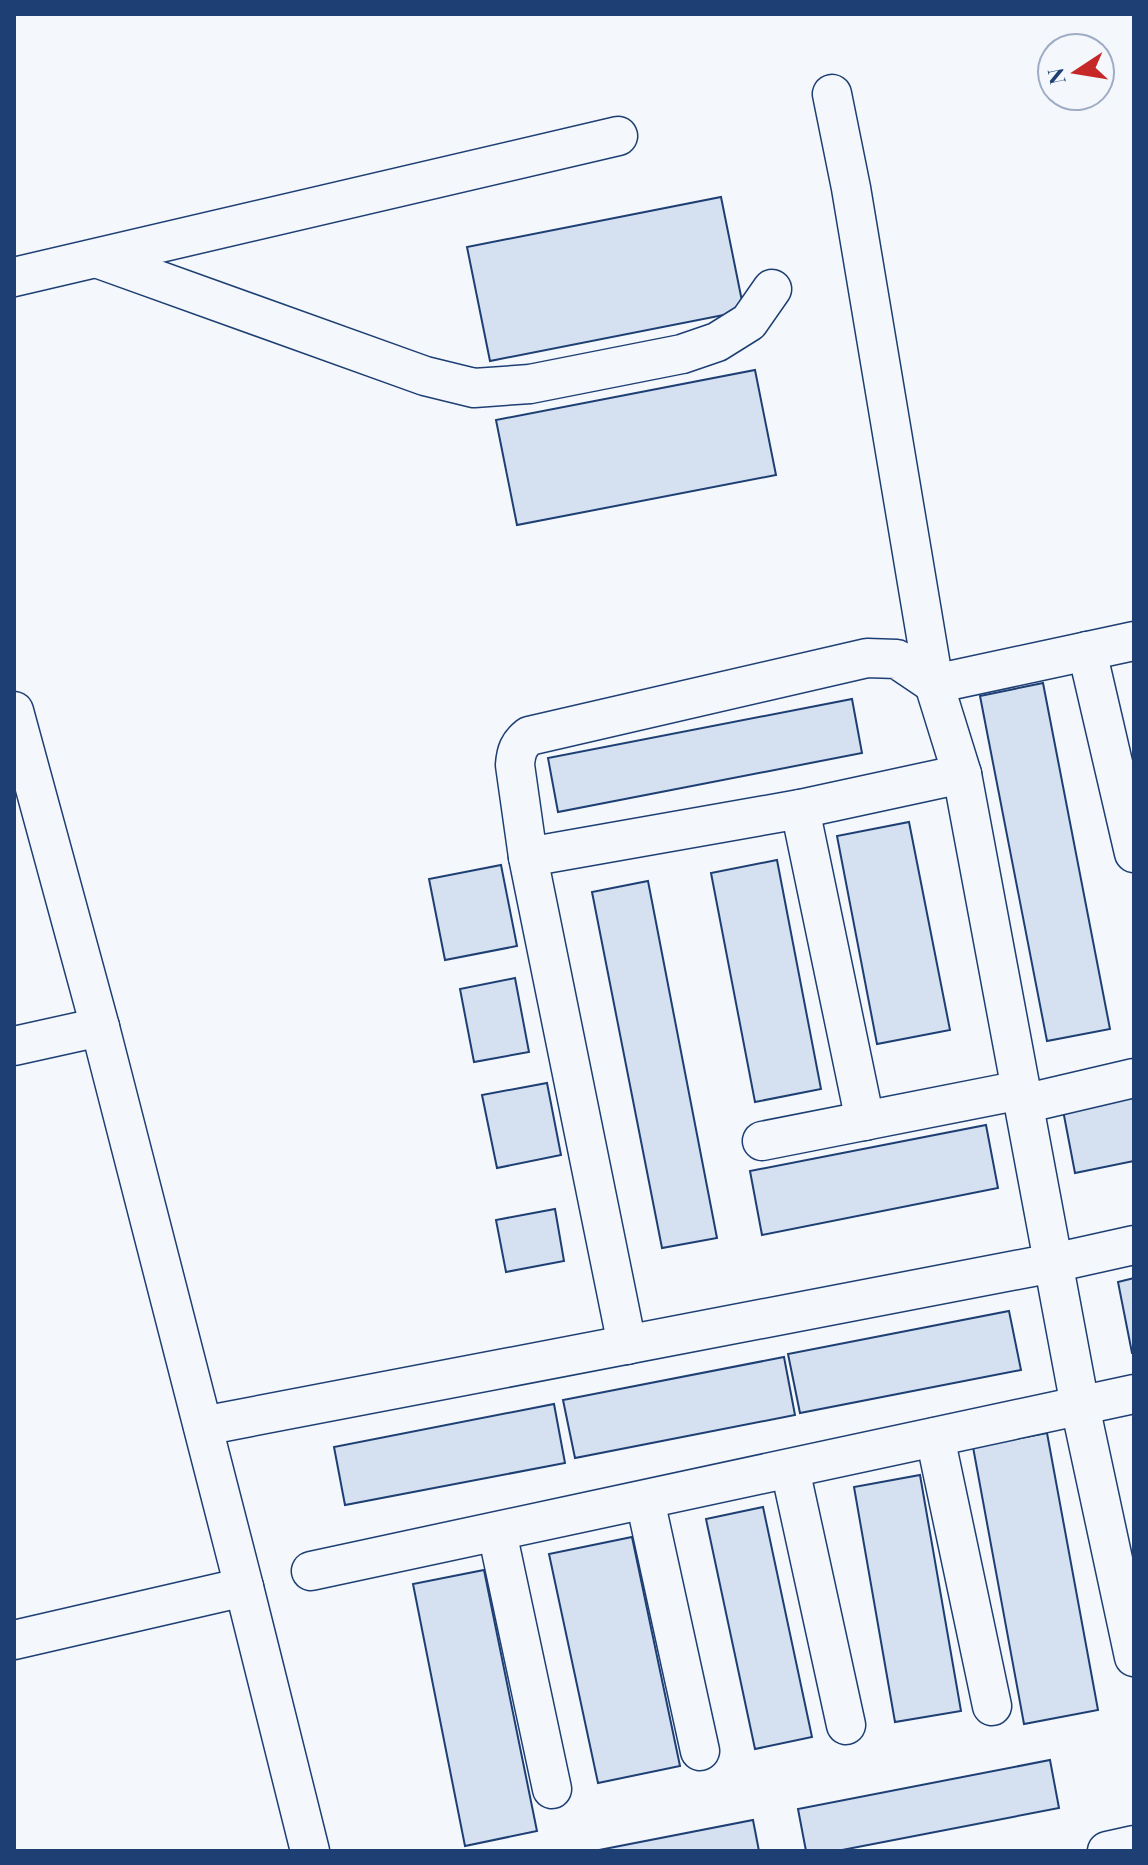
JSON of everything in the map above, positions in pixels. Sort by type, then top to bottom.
[{"type":"street","points":[[832,94],[851,188],[934,684],[962,774],[1080,1406],[1134,1657]]},
{"type":"street","points":[[14,277],[618,136]]},
{"type":"street","points":[[99,259],[425,376],[474,388],[530,384],[682,354],[717,342],[749,322],[772,289]]},
{"type":"street","points":[[627,1345],[528,857],[515,765],[521,742],[529,736],[867,658],[897,659],[934,684],[1134,641]]},
{"type":"street","points":[[1087,651],[1134,853]]},
{"type":"street","points":[[14,711],[100,1027],[310,1851]]},
{"type":"street","points":[[528,857],[800,809],[962,774]]},
{"type":"street","points":[[800,809],[865,1121]]},
{"type":"street","points":[[14,1046],[100,1027]]},
{"type":"street","points":[[762,1141],[865,1121],[1134,1078]]},
{"type":"street","points":[[203,1426],[1134,1245]]},
{"type":"street","points":[[311,1571],[1134,1394]]},
{"type":"street","points":[[935,1437],[992,1706]]},
{"type":"street","points":[[790,1469],[846,1725]]},
{"type":"street","points":[[645,1500],[700,1751]]},
{"type":"street","points":[[497,1532],[552,1789]]},
{"type":"street","points":[[14,1640],[244,1587]]},
{"type":"street","points":[[1107,1851],[1134,1845]]},
{"type":"building","points":[[721,197],[744,311],[490,361],[467,247]]},
{"type":"building","points":[[755,370],[776,475],[517,525],[496,420]]},
{"type":"building","points":[[1043,683],[1110,1029],[1047,1041],[980,696]]},
{"type":"building","points":[[852,699],[862,753],[558,812],[548,758]]},
{"type":"building","points":[[909,822],[950,1030],[877,1044],[837,836]]},
{"type":"building","points":[[777,860],[821,1089],[755,1102],[711,873]]},
{"type":"building","points":[[501,865],[517,946],[445,960],[429,879]]},
{"type":"building","points":[[648,881],[717,1238],[662,1248],[592,892]]},
{"type":"building","points":[[515,978],[529,1052],[474,1062],[460,989]]},
{"type":"building","points":[[547,1083],[561,1155],[497,1168],[482,1095]]},
{"type":"building","points":[[1134,1091],[1134,1161],[1075,1173],[1062,1105]]},
{"type":"building","points":[[986,1125],[998,1188],[762,1235],[750,1171]]},
{"type":"building","points":[[555,1209],[564,1261],[506,1272],[496,1220]]},
{"type":"building","points":[[1134,1278],[1134,1353],[1132,1353],[1118,1282]]},
{"type":"building","points":[[1009,1311],[1021,1370],[800,1413],[788,1354]]},
{"type":"building","points":[[784,1357],[795,1415],[575,1458],[563,1400]]},
{"type":"building","points":[[554,1404],[565,1463],[345,1505],[334,1447]]},
{"type":"building","points":[[1047,1433],[1098,1710],[1024,1724],[973,1447]]},
{"type":"building","points":[[920,1475],[961,1711],[895,1722],[854,1487]]},
{"type":"building","points":[[763,1507],[812,1737],[755,1749],[706,1519]]},
{"type":"building","points":[[632,1537],[680,1766],[598,1783],[549,1554]]},
{"type":"building","points":[[484,1570],[537,1831],[465,1846],[413,1584]]},
{"type":"building","points":[[1050,1760],[1059,1808],[837,1851],[806,1851],[798,1809]]},
{"type":"building","points":[[753,1820],[759,1851],[594,1851]]}]
